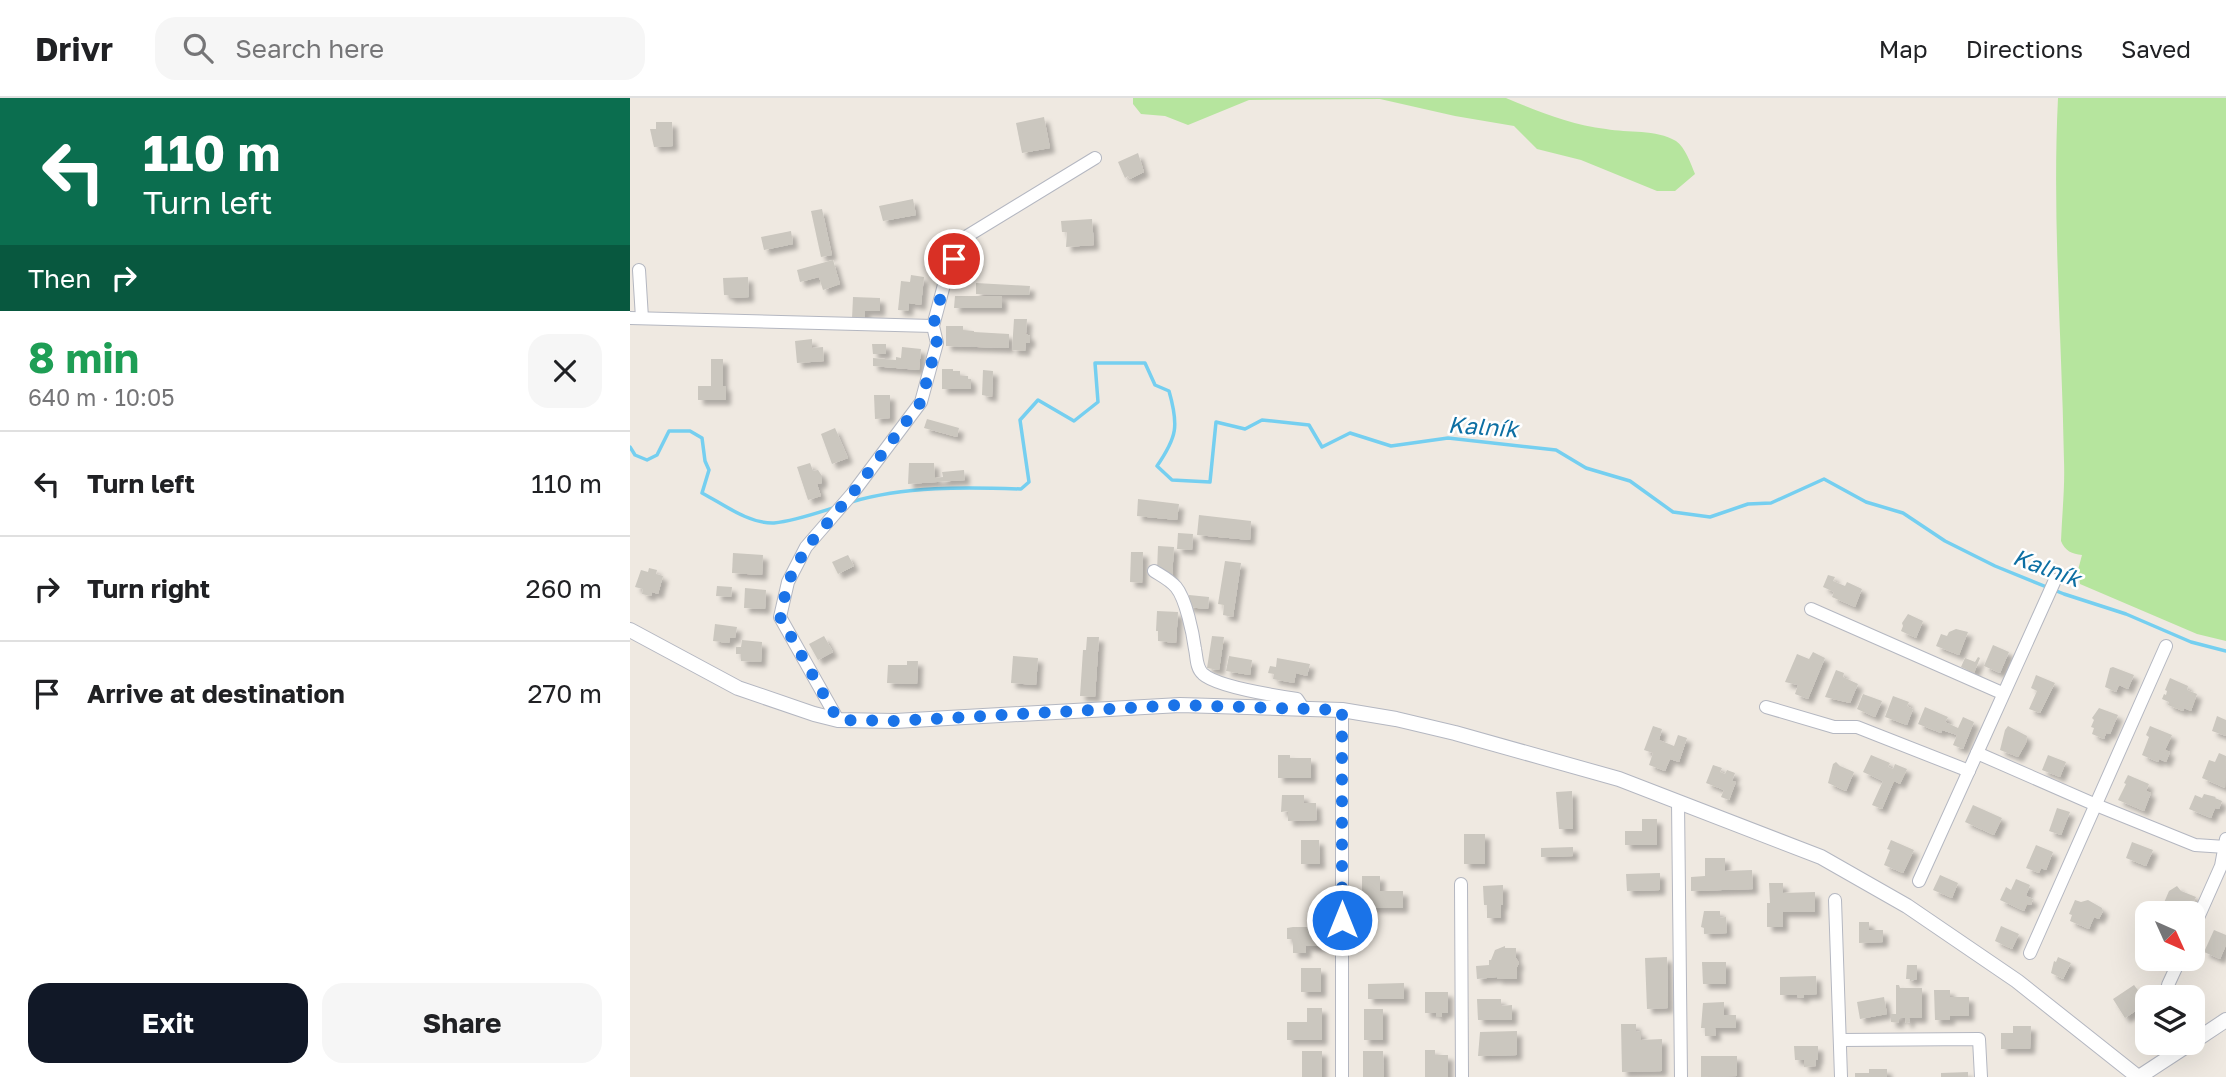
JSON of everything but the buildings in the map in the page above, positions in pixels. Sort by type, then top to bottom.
[{"type":"street","points":[[838,720],[780,617],[788,582],[806,548],[852,494],[921,402],[937,343],[933,326],[945,281],[964,238],[1095,158]]},
{"type":"street","points":[[639,270],[636,318],[933,326]]},
{"type":"street","points":[[1154,571],[1178,589],[1195,645],[1198,668],[1203,675],[1251,690],[1297,699],[1303,708]]},
{"type":"street","points":[[1919,881],[2055,580]]},
{"type":"street","points":[[1811,609],[2002,693]]},
{"type":"street","points":[[630,630],[738,688],[838,720],[895,721],[1180,705],[1342,710],[1455,733],[1619,779],[1821,857],[1907,906],[2017,981],[2138,1077],[2172,1055]]},
{"type":"street","points":[[2030,953],[2166,646]]},
{"type":"street","points":[[1766,707],[1834,727],[1857,727],[1969,771]]},
{"type":"street","points":[[1342,710],[1342,1077]]},
{"type":"street","points":[[1977,753],[2195,845],[2226,844],[2221,866],[2205,902]]},
{"type":"street","points":[[1678,802],[1681,1077]]},
{"type":"street","points":[[1461,884],[1462,1077]]},
{"type":"street","points":[[1835,900],[1841,1077]]},
{"type":"street","points":[[2168,985],[2174,971]]},
{"type":"street","points":[[2205,1034],[2226,1020]]},
{"type":"street","points":[[1840,1040],[1979,1038],[1981,1077]]},
{"type":"green space","points":[[1133,98],[1506,98],[1580,124],[1668,137],[1682,147],[1695,174],[1675,191],[1657,191],[1581,160],[1537,149],[1514,126],[1380,99],[1249,100],[1188,125],[1165,116],[1141,114],[1133,104]]},
{"type":"green space","points":[[2058,98],[2226,98],[2226,641],[2197,634],[2080,584],[2078,570],[2082,555],[2069,551],[2061,541],[2064,471],[2057,234]]},
{"type":"waterway","name":"Kalník","points":[[851,502],[914,490],[1021,489],[1029,482],[1020,420],[1038,400],[1074,421],[1098,402],[1095,363],[1145,363],[1155,385],[1169,391],[1172,403],[1174,431],[1169,447],[1157,466],[1172,480],[1210,482],[1216,422],[1245,429],[1262,420],[1309,425],[1322,447],[1350,433],[1391,446],[1448,438],[1556,450],[1586,468],[1630,481],[1673,512],[1710,517],[1748,504],[1771,503],[1824,479],[1866,502],[1903,513],[1945,541],[1995,566],[2064,594],[2126,614],[2191,642],[2226,651]]},
{"type":"waterway","name":"Kalník","points":[[630,447],[635,455],[647,460],[657,455],[669,431],[690,431],[702,438],[709,470],[702,493],[755,520],[781,522],[833,508]]},
{"type":"route","points":[[954,259],[933,326],[937,343],[921,402],[852,494],[806,548],[788,582],[780,617],[838,720],[895,721],[1180,705],[1342,710],[1342,920]]}]
